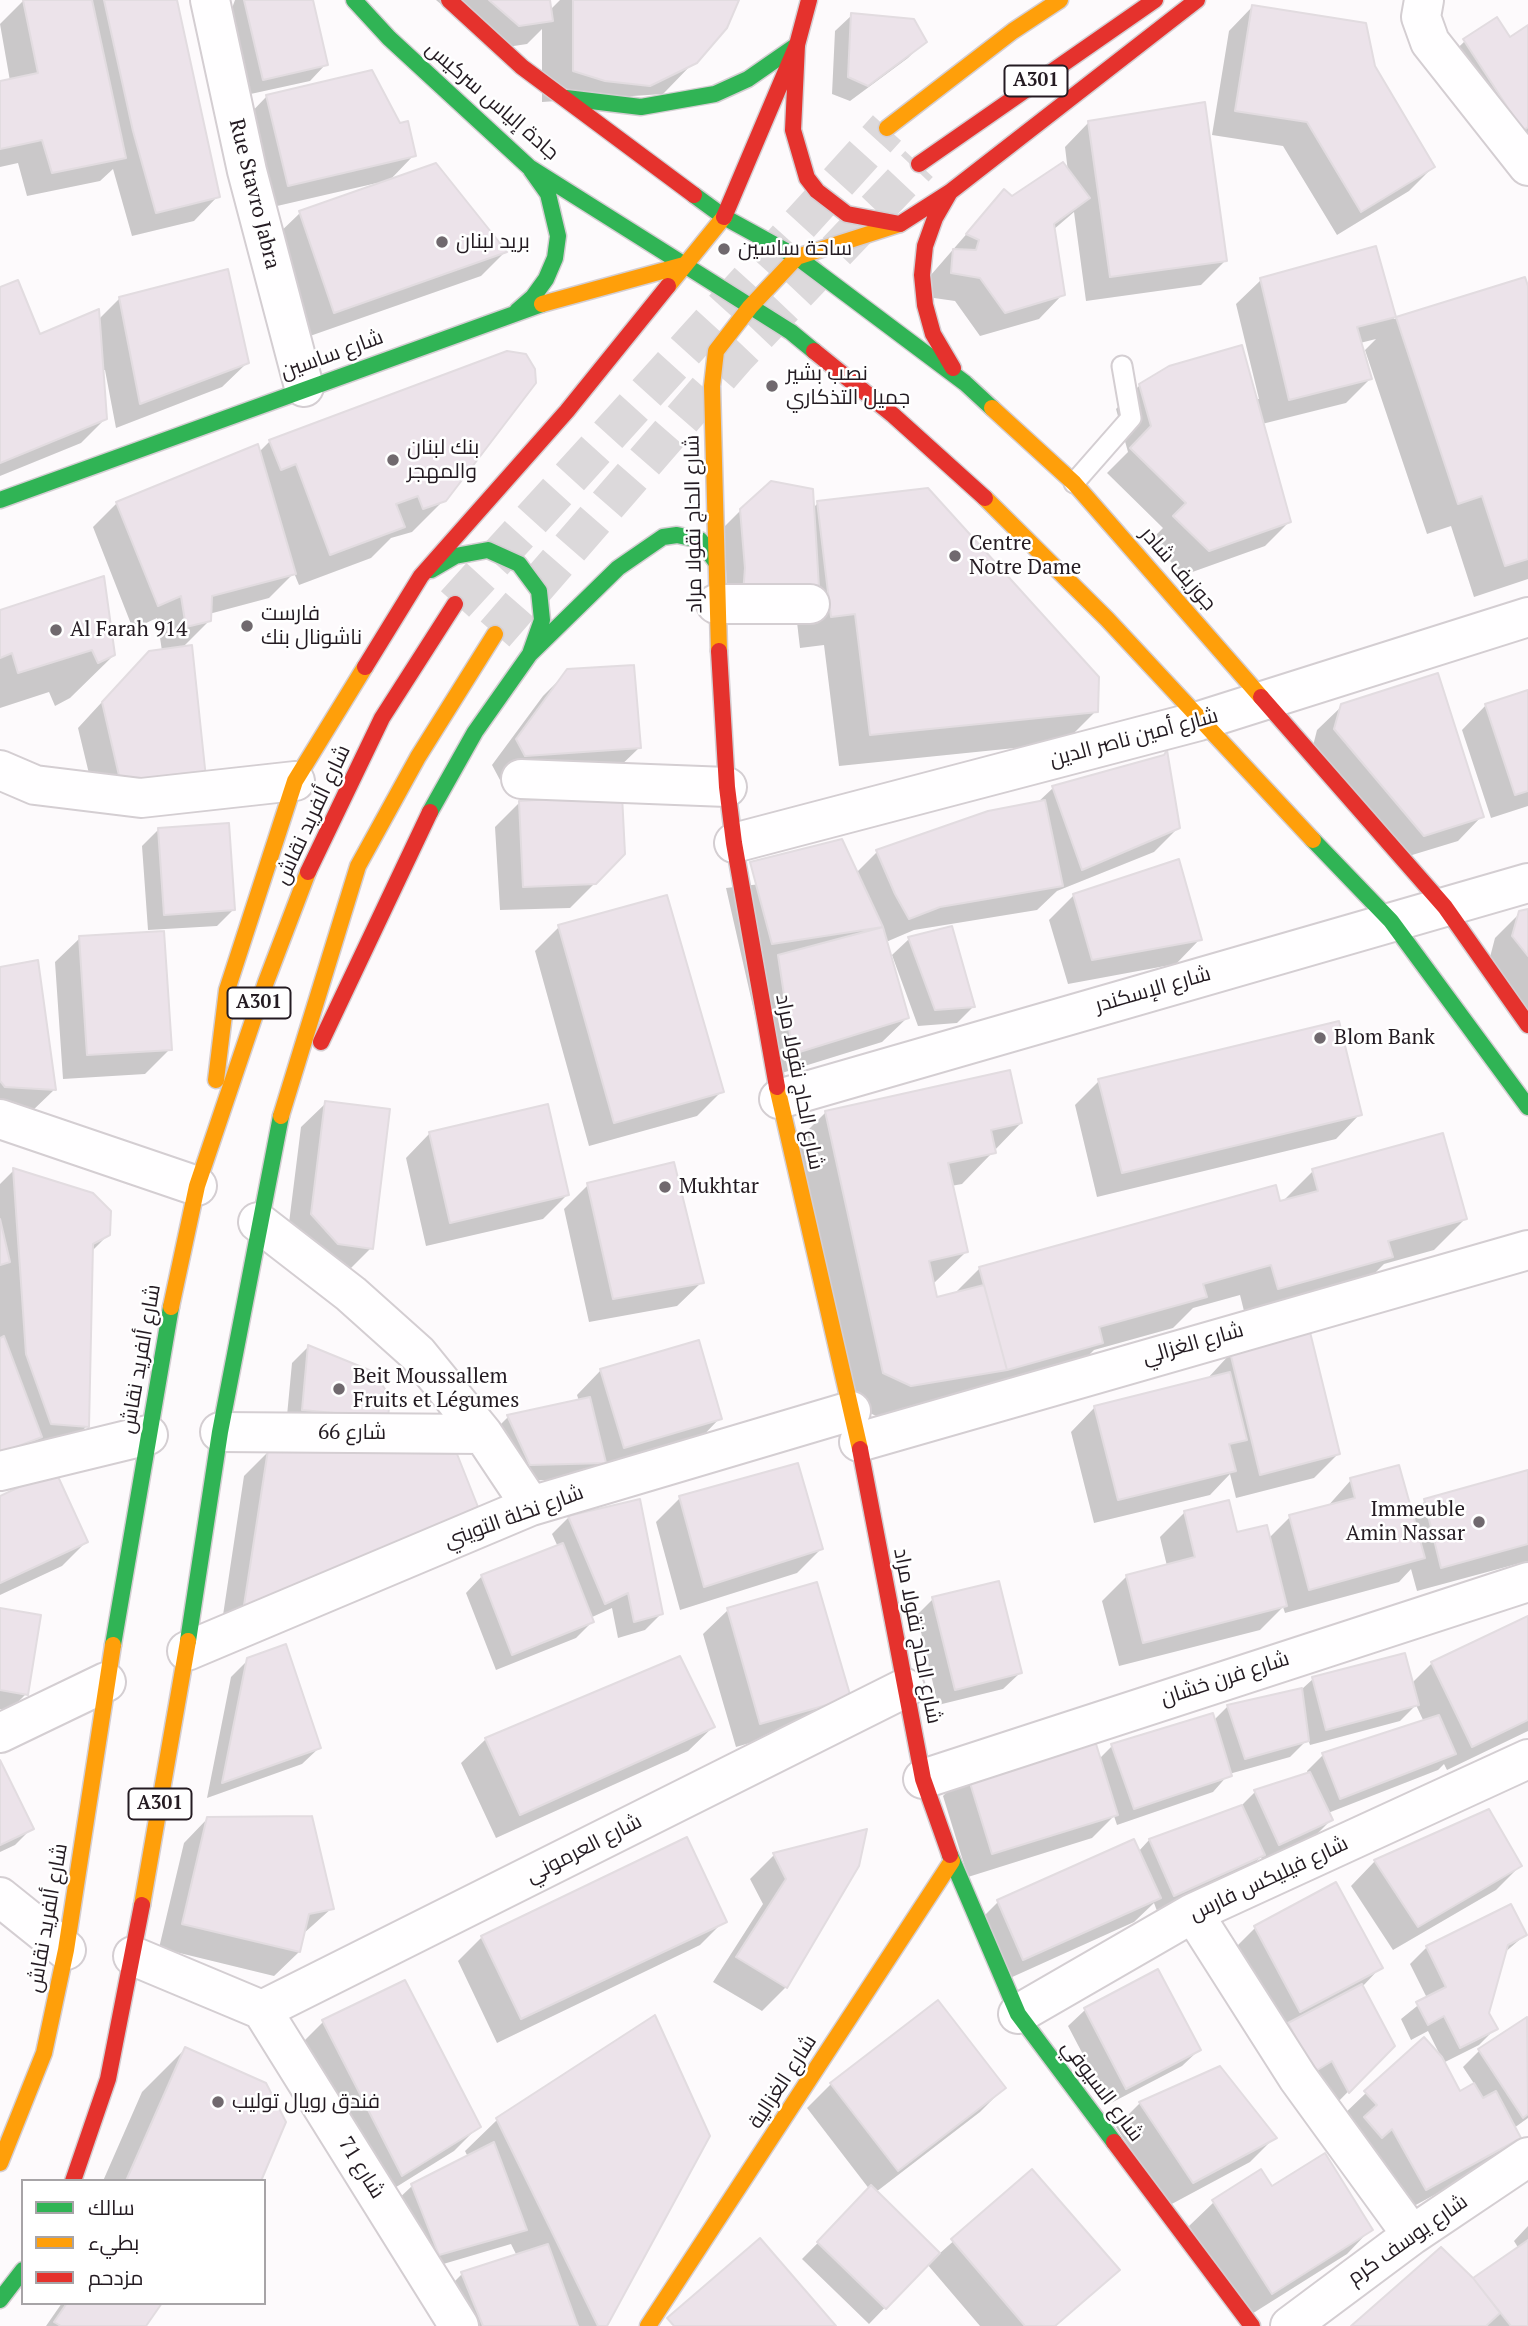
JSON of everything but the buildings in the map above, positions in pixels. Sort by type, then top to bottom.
[{"type":"main road","name":"جادة إلياس سركيس","points":[[354,0],[388,38],[529,167],[791,332],[893,415],[999,511],[1107,619],[1199,721]]},
{"type":"main road","points":[[449,0],[522,67],[724,217]]},
{"type":"main road","points":[[211,1145],[227,989],[295,781],[421,576],[567,411],[724,217],[797,45],[809,0]]},
{"type":"main road","name":"A301","points":[[887,128],[1013,31],[1060,0]]},
{"type":"main road","name":"A301","points":[[919,164],[1155,0]]},
{"type":"main road","points":[[797,257],[900,224],[950,192],[1197,0]]},
{"type":"main road","points":[[562,98],[641,107],[715,94],[748,79],[797,45]]},
{"type":"main road","points":[[797,45],[793,130],[807,178],[833,206],[847,214],[900,224]]},
{"type":"main road","points":[[517,311],[533,297],[546,279],[555,258],[558,236],[548,194],[529,167]]},
{"type":"main road","points":[[950,192],[935,218],[926,246],[922,275],[925,305],[933,334],[946,360],[965,383]]},
{"type":"main road","name":"جوزيف شادر","points":[[724,217],[797,257],[965,383],[1074,483],[1445,908],[1528,1025]]},
{"type":"main road","name":"شارع الحاج نقولا مراد","points":[[797,257],[750,307],[716,351],[713,369],[716,604],[727,787],[734,843],[779,1099],[855,1427],[923,1779],[953,1861]]},
{"type":"main road","name":"شارع ساسين","points":[[0,500],[517,311],[684,265]]},
{"type":"main road","points":[[276,1132],[354,977],[444,782],[475,732],[530,654],[618,568],[663,537],[677,535],[700,540],[716,562]]},
{"type":"main road","points":[[421,576],[454,556],[488,550],[519,564],[539,591],[542,620],[530,654]]},
{"type":"main road","name":"شارع ألفريد نقاش","points":[[0,2163],[44,2053],[66,1950],[106,1682],[148,1435],[168,1319],[197,1186],[317,848],[382,718],[455,604]]},
{"type":"main road","name":"A301","points":[[74,2179],[108,2079],[134,1956],[187,1651],[220,1433],[276,1132],[358,866],[418,757],[495,634]]},
{"type":"main road","points":[[1199,721],[1391,921],[1528,1107]]},
{"type":"main road","name":"شارع السيوفي","points":[[953,1861],[1018,2014],[1252,2326]]},
{"type":"main road","name":"شارع الغزالية","points":[[649,2326],[953,1861]]},
{"type":"main road","points":[[0,2300],[21,2273]]},
{"type":"street","name":"Rue Stavro Jabra","points":[[209,0],[247,171],[303,387]]},
{"type":"street","points":[[1424,0],[1421,17],[1430,42],[1528,166]]},
{"type":"street","points":[[716,604],[810,604]]},
{"type":"street","name":"شارع أمين ناصر الدين","points":[[734,843],[1199,721],[1528,617]]},
{"type":"street","points":[[0,770],[35,785],[141,798],[295,781]]},
{"type":"street","points":[[521,779],[727,787]]},
{"type":"street","name":"شارع الإسكندر","points":[[779,1099],[1528,883]]},
{"type":"street","points":[[0,1119],[197,1186]]},
{"type":"street","points":[[258,1222],[351,1294],[418,1354],[483,1434],[531,1506]]},
{"type":"street","name":"شارع الغزالي","points":[[855,1427],[1528,1250]]},
{"type":"street","name":"شارع نخلة التويني","points":[[187,1651],[531,1506],[855,1427]]},
{"type":"street","name":"شارع 66","points":[[220,1433],[483,1434]]},
{"type":"street","points":[[0,1471],[148,1435]]},
{"type":"street","name":"شارع فرن خشان","points":[[923,1779],[1528,1582]]},
{"type":"street","points":[[0,1733],[106,1682]]},
{"type":"street","name":"شارع العرموني","points":[[262,2010],[905,1688]]},
{"type":"street","name":"شارع فيليكس فارس","points":[[1018,2014],[1194,1913],[1528,1759]]},
{"type":"street","points":[[0,1897],[66,1950]]},
{"type":"street","points":[[1194,1913],[1298,2078],[1412,2235]]},
{"type":"street","points":[[134,1956],[262,2010]]},
{"type":"street","name":"شارع 71","points":[[262,2010],[459,2326]]},
{"type":"street","name":"شارع يوسف كرم","points":[[1290,2326],[1412,2235],[1528,2157]]},
{"type":"lane","points":[[1074,483],[1131,418],[1122,366]]},
{"type":"tunnel","points":[[455,604],[887,128]]},
{"type":"tunnel","points":[[495,634],[736,357],[919,164]]},
{"type":"traffic: fast","points":[[354,0],[389,38],[529,167],[791,332],[814,351]]},
{"type":"traffic: fast","points":[[566,98],[641,107],[715,94],[748,79],[797,45]]},
{"type":"traffic: fast","points":[[517,311],[533,297],[546,279],[555,258],[558,236],[548,194],[531,170]]},
{"type":"traffic: fast","points":[[694,195],[724,217],[797,257],[965,383],[992,408]]},
{"type":"traffic: fast","points":[[0,500],[542,304]]},
{"type":"traffic: fast","points":[[430,812],[475,732],[530,654],[618,568],[663,537],[677,535],[700,540],[716,562]]},
{"type":"traffic: fast","points":[[431,570],[455,556],[488,550],[519,564],[539,591],[542,620],[530,654]]},
{"type":"traffic: fast","points":[[1313,840],[1391,921],[1528,1107]]},
{"type":"traffic: fast","points":[[188,1641],[220,1432],[281,1116]]},
{"type":"traffic: fast","points":[[113,1645],[171,1307]]},
{"type":"traffic: fast","points":[[950,1855],[1018,2014],[1114,2142]]},
{"type":"traffic: fast","points":[[0,2300],[21,2273]]},
{"type":"traffic: slow","points":[[887,128],[1013,31],[1060,0]]},
{"type":"traffic: slow","points":[[668,286],[724,217]]},
{"type":"traffic: slow","points":[[719,651],[712,386],[716,351],[750,307],[797,257],[900,224]]},
{"type":"traffic: slow","points":[[542,304],[684,265]]},
{"type":"traffic: slow","points":[[992,408],[1074,483],[1261,697]]},
{"type":"traffic: slow","points":[[985,498],[1107,619],[1313,840]]},
{"type":"traffic: slow","points":[[281,1116],[358,866],[418,757],[495,634]]},
{"type":"traffic: slow","points":[[216,1080],[227,990],[295,781],[365,667]]},
{"type":"traffic: slow","points":[[171,1307],[197,1186],[266,982],[308,872]]},
{"type":"traffic: slow","points":[[777,1087],[860,1449]]},
{"type":"traffic: slow","points":[[142,1905],[188,1641]]},
{"type":"traffic: slow","points":[[0,2163],[44,2053],[66,1950],[113,1645]]},
{"type":"traffic: slow","points":[[648,2326],[952,1861]]},
{"type":"traffic: jam","points":[[449,0],[522,67],[694,195]]},
{"type":"traffic: jam","points":[[724,217],[797,45],[809,0]]},
{"type":"traffic: jam","points":[[919,164],[1155,0]]},
{"type":"traffic: jam","points":[[950,192],[1197,0]]},
{"type":"traffic: jam","points":[[797,45],[793,130],[807,178],[817,191],[847,214],[900,224],[950,192]]},
{"type":"traffic: jam","points":[[950,192],[935,218],[925,246],[922,275],[925,305],[933,334],[953,368]]},
{"type":"traffic: jam","points":[[365,667],[421,576],[567,411],[668,286]]},
{"type":"traffic: jam","points":[[814,351],[893,415],[985,498]]},
{"type":"traffic: jam","points":[[308,872],[382,718],[455,604]]},
{"type":"traffic: jam","points":[[719,651],[727,787],[734,843],[777,1087]]},
{"type":"traffic: jam","points":[[1261,697],[1445,907],[1528,1025]]},
{"type":"traffic: jam","points":[[321,1042],[430,812]]},
{"type":"traffic: jam","points":[[860,1449],[923,1779],[950,1855]]},
{"type":"traffic: jam","points":[[74,2179],[108,2079],[142,1905]]},
{"type":"traffic: jam","points":[[1114,2142],[1252,2326]]},
{"type":"place","name":"بريد لبنان","points":[[442,242]]},
{"type":"place","name":"ساحة ساسين","points":[[724,249]]},
{"type":"place","name":"نصب بشير جميل التذكاري","points":[[772,386]]},
{"type":"place","name":"بنك لبنان والمهجر","points":[[393,460]]},
{"type":"place","name":"Centre Notre Dame","points":[[955,556]]},
{"type":"place","name":"فارست ناشونال بنك","points":[[247,626]]},
{"type":"place","name":"Al Farah 914","points":[[56,630]]},
{"type":"place","name":"Blom Bank","points":[[1320,1038]]},
{"type":"place","name":"Mukhtar","points":[[665,1187]]},
{"type":"place","name":"Beit Moussallem Fruits et Légumes","points":[[339,1389]]},
{"type":"place","name":"Immeuble Amin Nassar","points":[[1479,1522]]},
{"type":"place","name":"فندق رويال توليب","points":[[218,2102]]}]
